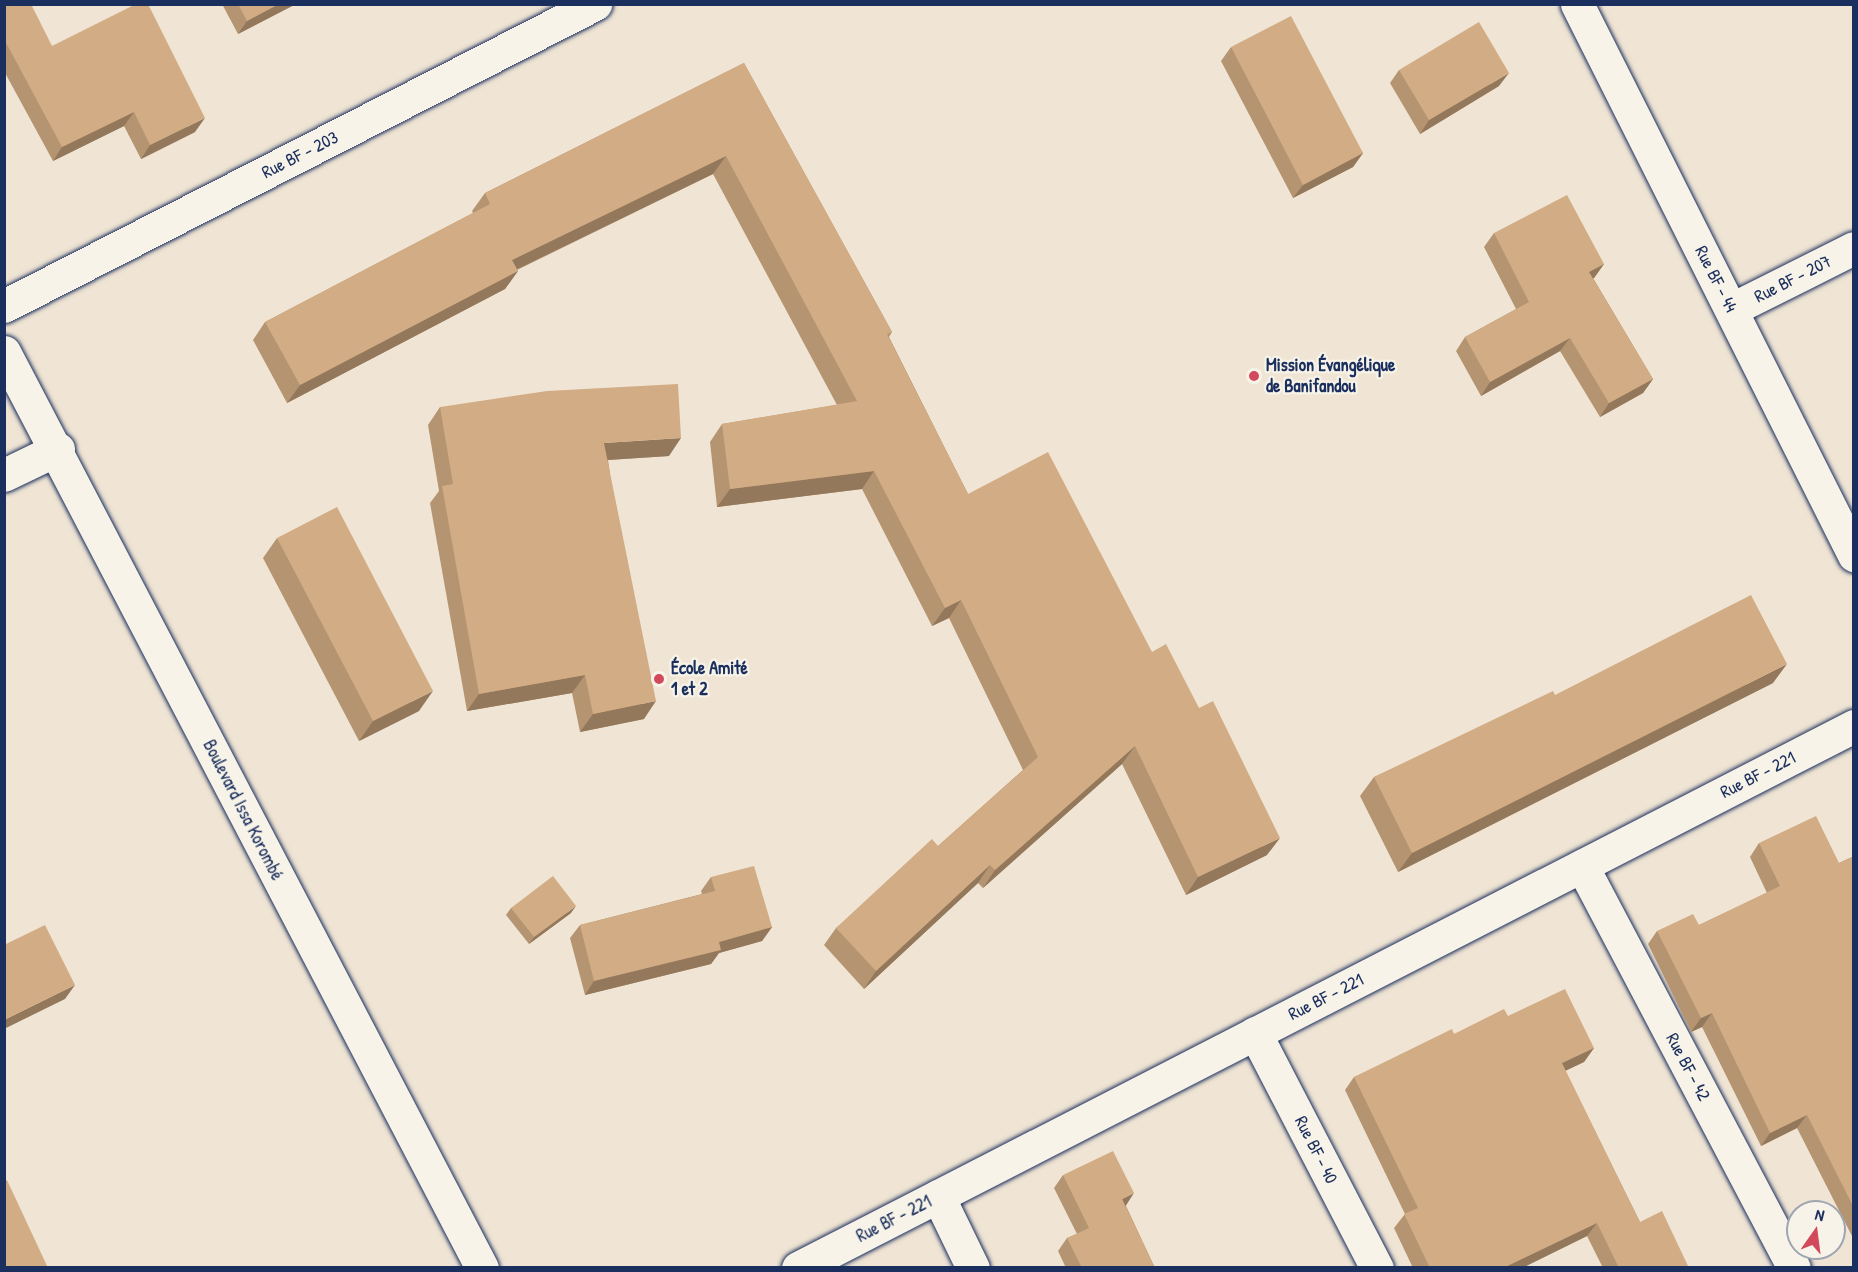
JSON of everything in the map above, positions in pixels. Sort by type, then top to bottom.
[{"type":"street","name":"Rue BF - 203","points":[[4,306],[595,4]]},
{"type":"street","name":"Rue BF - 44","points":[[1577,4],[1854,555]]},
{"type":"street","name":"Rue BF - 207","points":[[1732,309],[1854,248]]},
{"type":"street","name":"Boulevard Issa Korombé","points":[[4,352],[58,449],[482,1268]]},
{"type":"street","points":[[4,475],[58,449]]},
{"type":"street","name":"Rue BF - 221","points":[[798,1268],[1854,726]]},
{"type":"street","name":"Rue BF - 42","points":[[1582,866],[1794,1268]]},
{"type":"street","name":"Rue BF - 40","points":[[1255,1033],[1377,1268]]},
{"type":"street","points":[[938,1196],[973,1268]]},
{"type":"building","points":[[4,4],[31,4],[52,46],[136,4],[148,4],[205,118],[150,145],[134,112],[62,147],[4,39]]},
{"type":"building","points":[[238,4],[279,4],[247,21]]},
{"type":"building","points":[[1291,16],[1363,153],[1303,185],[1231,47]]},
{"type":"building","points":[[1479,22],[1509,73],[1429,120],[1399,70]]},
{"type":"building","points":[[744,63],[892,332],[887,334],[968,494],[1048,452],[1152,652],[1166,644],[1199,708],[1213,701],[1280,838],[1198,877],[1135,746],[995,870],[990,865],[876,971],[836,928],[932,839],[938,846],[1038,757],[961,600],[945,608],[874,471],[730,489],[722,424],[857,401],[726,156],[512,260],[518,271],[300,385],[265,322],[490,204],[485,193]]},
{"type":"building","points":[[1567,195],[1604,264],[1589,272],[1653,379],[1609,403],[1570,338],[1490,382],[1465,337],[1529,302],[1494,233]]},
{"type":"building","points":[[678,384],[681,438],[604,443],[656,701],[593,714],[585,675],[479,694],[442,486],[453,484],[440,407],[547,391]]},
{"type":"building","points":[[337,507],[433,691],[373,721],[277,538]]},
{"type":"building","points":[[1751,595],[1787,664],[1412,853],[1374,777],[1553,691],[1555,695]]},
{"type":"building","points":[[1816,816],[1839,863],[1854,856],[1854,1208],[1807,1115],[1770,1133],[1712,1013],[1701,1018],[1657,931],[1693,914],[1699,925],[1780,886],[1759,843]]},
{"type":"building","points":[[754,866],[772,927],[719,942],[721,950],[594,981],[580,925],[715,891],[711,877]]},
{"type":"building","points":[[553,876],[576,906],[534,937],[511,908]]},
{"type":"building","points":[[45,925],[75,985],[4,1020],[4,945]]},
{"type":"building","points":[[1565,989],[1594,1048],[1562,1063],[1640,1222],[1662,1211],[1689,1268],[1619,1268],[1597,1223],[1503,1268],[1430,1268],[1404,1214],[1418,1208],[1354,1077],[1452,1029],[1454,1034],[1504,1009],[1508,1016]]},
{"type":"building","points":[[1113,1151],[1134,1193],[1122,1199],[1155,1268],[1082,1268],[1067,1238],[1089,1228],[1063,1175]]},
{"type":"building","points":[[7,1180],[48,1268],[4,1268],[4,1181]]},
{"type":"place","name":"Mission Évangélique de Banifandou","points":[[1254,376]]},
{"type":"place","name":"École Amité 1 et 2","points":[[659,679]]}]
